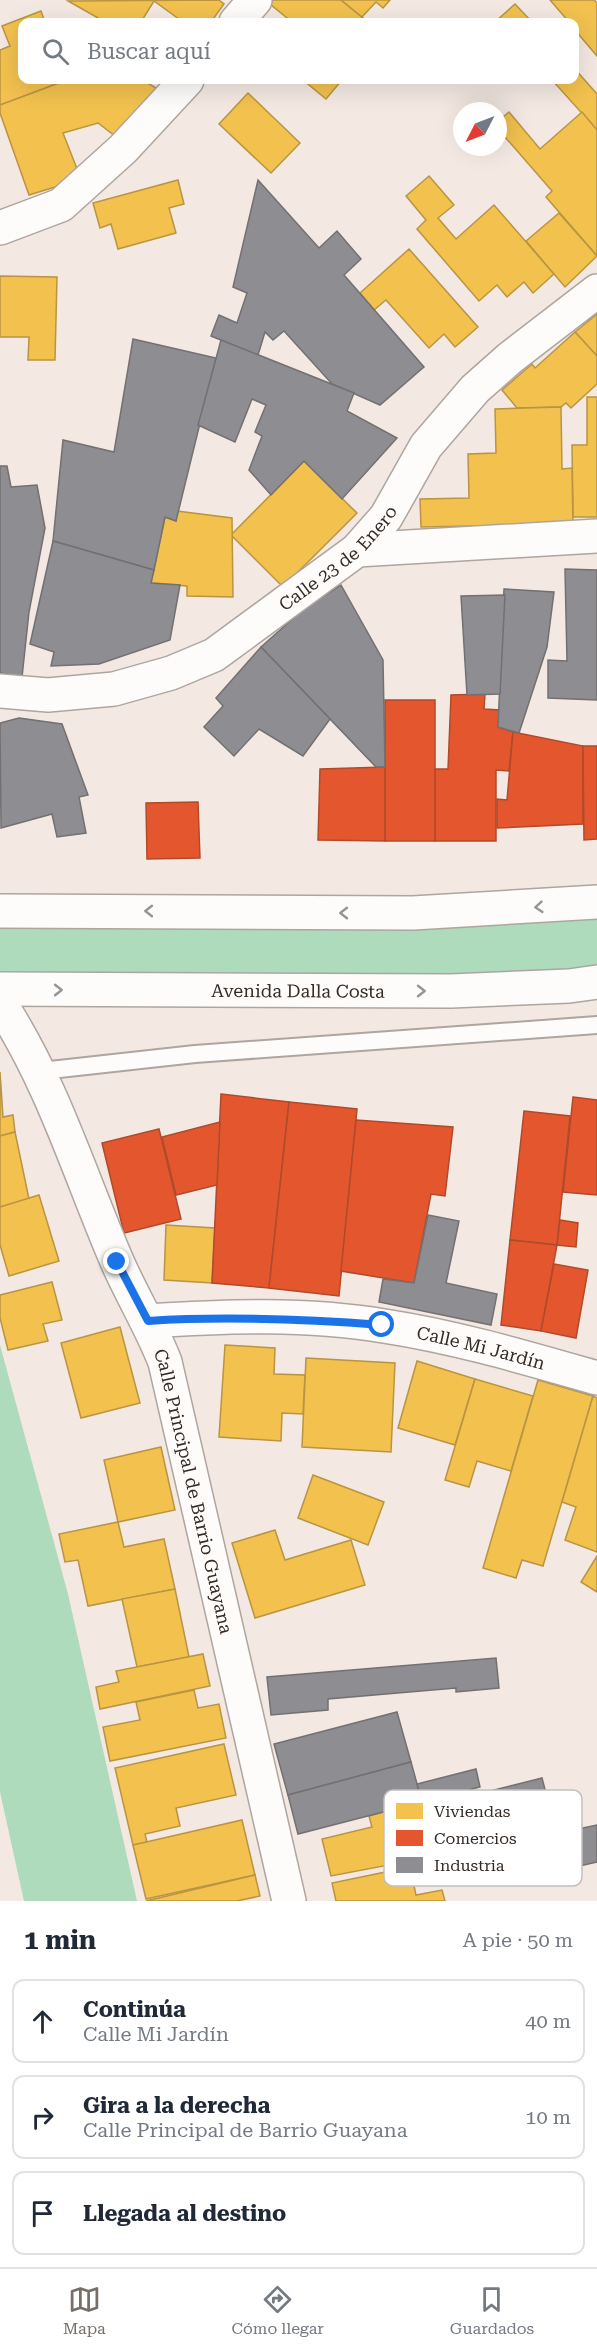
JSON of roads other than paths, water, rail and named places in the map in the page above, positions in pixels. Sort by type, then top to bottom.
[{"type":"street","points":[[239,18],[255,0]]},
{"type":"street","points":[[0,228],[61,205],[123,149],[183,84]]},
{"type":"street","name":"Calle 23 de Enero","points":[[0,691],[48,695],[114,689],[171,673],[214,655],[357,550],[386,517],[426,446],[475,389],[518,351],[597,291]]},
{"type":"street","points":[[357,550],[597,536]]},
{"type":"street","points":[[0,911],[413,913],[597,902]]},
{"type":"street","name":"Avenida Dalla Costa","points":[[0,989],[451,991],[570,986],[597,982]]},
{"type":"street","name":"Calle Principal de Barrio Guayana","points":[[0,1003],[41,1071],[117,1262],[148,1321],[165,1362],[289,1901]]},
{"type":"street","name":"Calle Mi Jardín","points":[[148,1321],[207,1317],[299,1319],[382,1325],[441,1336],[597,1378]]},
{"type":"lane","points":[[41,1071],[195,1054],[597,1025]]}]
